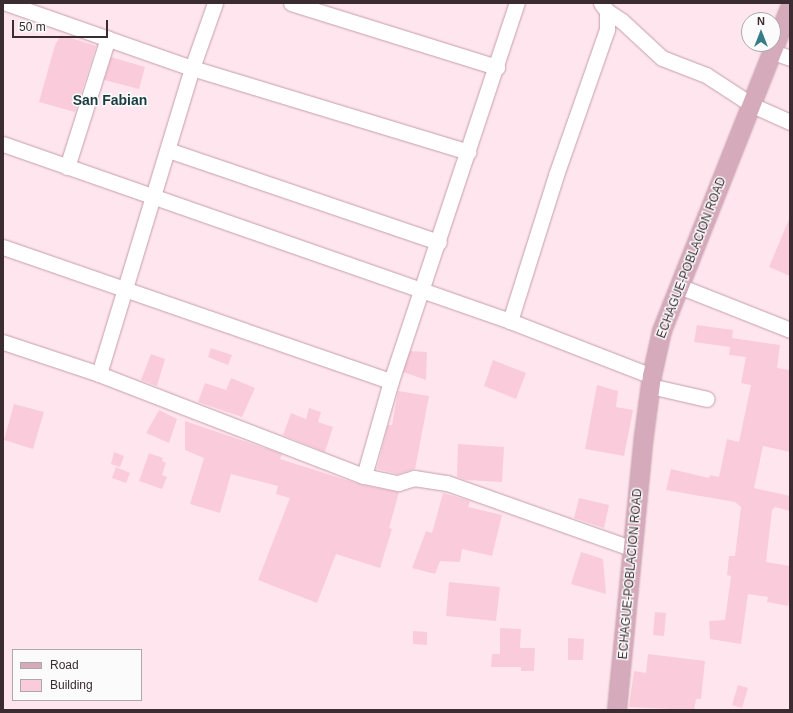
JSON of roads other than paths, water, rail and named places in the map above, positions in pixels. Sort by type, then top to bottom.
[{"type":"main road","name":"ECHAGUE-POBLACION ROAD","points":[[781,31],[790,8]]},
{"type":"main road","name":"ECHAGUE-POBLACION ROAD","points":[[618,710],[651,381],[662,331],[773,52]]},
{"type":"street","points":[[6,3],[192,68],[469,152]]},
{"type":"street","points":[[99,374],[124,289],[154,198],[192,68],[215,3]]},
{"type":"street","points":[[292,3],[497,67]]},
{"type":"street","points":[[364,476],[391,381],[469,152],[517,3]]},
{"type":"street","points":[[604,7],[622,21],[662,58],[706,75],[752,106],[790,122]]},
{"type":"street","points":[[510,321],[556,175],[607,29],[604,7]]},
{"type":"street","points":[[67,167],[108,38]]},
{"type":"street","points":[[773,52],[790,58]]},
{"type":"street","points":[[3,144],[154,198],[510,321],[651,381],[707,399]]},
{"type":"street","points":[[168,150],[439,242]]},
{"type":"street","points":[[3,247],[391,381]]},
{"type":"street","points":[[679,286],[790,330]]},
{"type":"street","points":[[3,342],[99,374],[364,476],[398,483],[414,478],[447,483],[633,549]]},
{"type":"district","name":"San Fabian","points":[[110,100]]}]
